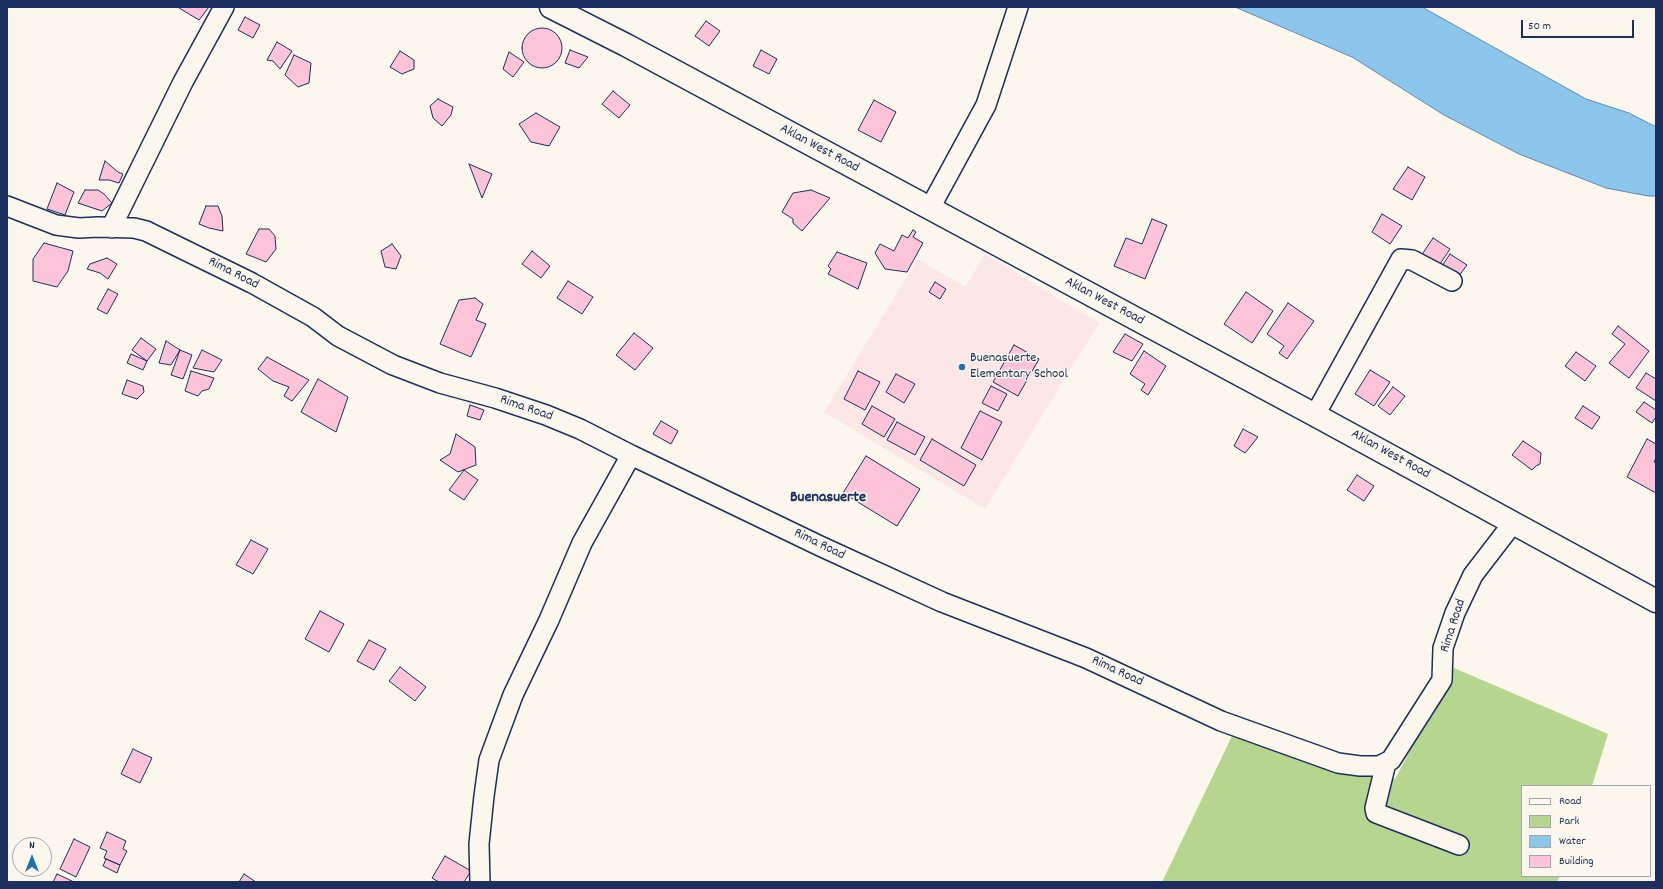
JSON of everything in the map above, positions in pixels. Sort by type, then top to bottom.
[{"type":"main road","name":"Aklan West Road","points":[[550,7],[626,45],[1656,600]]},
{"type":"street","points":[[111,228],[183,82],[224,7]]},
{"type":"street","points":[[930,208],[986,105],[1018,7]]},
{"type":"street","name":"Rima Road","points":[[7,206],[56,225],[79,228],[134,228],[146,231],[252,283],[313,317],[338,336],[393,365],[440,383],[496,398],[546,415],[580,429],[820,546],[942,602],[1086,658],[1221,720],[1338,762],[1360,766],[1379,766],[1391,760],[1442,680],[1443,648],[1455,613],[1473,575],[1513,523]]},
{"type":"street","points":[[1315,415],[1401,259],[1412,260],[1452,280]]},
{"type":"street","points":[[480,882],[479,844],[489,760],[513,696],[549,620],[582,543],[631,455]]},
{"type":"street","points":[[1386,763],[1375,808],[1376,813],[1459,845]]},
{"type":"shaded area","name":"Buenasuerte Elementary School","points":[[985,254],[1099,323],[985,509],[824,412],[918,259],[965,287]]},
{"type":"green space","points":[[1454,668],[1608,734],[1592,785],[1521,785],[1521,877],[1560,877],[1557,882],[1162,882],[1233,734],[1336,770],[1395,779]]},
{"type":"water","points":[[1235,7],[1422,7],[1586,99],[1629,113],[1656,127],[1656,196],[1648,196],[1606,188],[1519,154],[1444,115],[1352,57]]},
{"type":"building","points":[[179,7],[209,7],[199,20]]},
{"type":"building","points":[[245,17],[260,25],[253,38],[238,30]]},
{"type":"building","points":[[706,21],[720,31],[709,46],[695,36]]},
{"type":"building","points":[[542,28],[553,31],[559,37],[562,48],[559,59],[553,65],[542,68],[531,65],[525,59],[522,48],[525,37],[531,31]]},
{"type":"building","points":[[277,42],[292,51],[280,69],[273,61],[267,60]]},
{"type":"building","points":[[570,50],[588,57],[579,68],[565,63]]},
{"type":"building","points":[[761,50],[777,59],[769,74],[753,66]]},
{"type":"building","points":[[400,51],[414,60],[414,69],[402,74],[390,67]]},
{"type":"building","points":[[509,52],[524,62],[513,77],[503,69]]},
{"type":"building","points":[[294,55],[311,63],[309,83],[298,87],[285,75]]},
{"type":"building","points":[[613,91],[630,105],[619,118],[602,104]]},
{"type":"building","points":[[438,99],[453,107],[451,115],[442,126],[433,118],[430,106]]},
{"type":"building","points":[[874,100],[896,112],[881,142],[858,130]]},
{"type":"building","points":[[536,113],[560,127],[549,146],[531,142],[519,124]]},
{"type":"building","points":[[105,161],[118,172],[123,174],[119,183],[109,180],[99,180]]},
{"type":"building","points":[[469,164],[492,174],[482,198]]},
{"type":"building","points":[[1408,167],[1425,177],[1412,200],[1393,189]]},
{"type":"building","points":[[57,183],[74,192],[65,215],[47,209]]},
{"type":"building","points":[[85,190],[98,190],[112,203],[102,211],[78,203]]},
{"type":"building","points":[[811,190],[830,198],[802,231],[793,223],[793,219],[782,212],[793,193]]},
{"type":"building","points":[[206,206],[218,206],[222,216],[223,231],[199,224]]},
{"type":"building","points":[[1382,214],[1402,226],[1390,244],[1372,232]]},
{"type":"building","points":[[1152,219],[1167,225],[1145,279],[1114,266],[1126,238],[1142,244]]},
{"type":"building","points":[[259,229],[269,229],[275,236],[276,249],[266,262],[246,254]]},
{"type":"building","points":[[913,230],[916,232],[913,237],[923,243],[907,272],[885,269],[875,253],[880,244],[894,251],[902,235],[908,238]]},
{"type":"building","points":[[1433,238],[1450,249],[1436,270],[1419,259]]},
{"type":"building","points":[[44,243],[73,251],[68,271],[57,287],[33,281],[33,259]]},
{"type":"building","points":[[392,244],[401,256],[396,269],[385,267],[381,251]]},
{"type":"building","points":[[532,251],[550,266],[541,278],[522,264]]},
{"type":"building","points":[[837,252],[867,263],[858,289],[828,274],[831,269],[828,266]]},
{"type":"building","points":[[1450,254],[1467,265],[1456,280],[1440,269]]},
{"type":"building","points":[[107,258],[117,264],[108,279],[100,273],[87,269],[90,264]]},
{"type":"building","points":[[568,281],[593,297],[582,314],[557,298]]},
{"type":"building","points":[[935,282],[946,289],[940,299],[929,292]]},
{"type":"building","points":[[108,289],[118,294],[107,314],[97,309]]},
{"type":"building","points":[[1246,292],[1273,311],[1252,343],[1224,324]]},
{"type":"building","points":[[475,298],[483,304],[476,320],[486,324],[471,357],[440,344],[459,300]]},
{"type":"building","points":[[1288,303],[1314,321],[1287,359],[1279,353],[1284,346],[1267,334]]},
{"type":"building","points":[[1618,326],[1649,351],[1629,378],[1609,363],[1625,344],[1612,334]]},
{"type":"building","points":[[634,333],[653,348],[635,370],[616,355]]},
{"type":"building","points":[[1125,334],[1143,344],[1132,361],[1113,352]]},
{"type":"building","points":[[141,338],[156,349],[147,361],[132,350]]},
{"type":"building","points":[[166,341],[180,350],[171,365],[159,363]]},
{"type":"building","points":[[1014,345],[1039,359],[1018,396],[993,382]]},
{"type":"building","points":[[180,350],[192,355],[183,379],[171,375]]},
{"type":"building","points":[[202,350],[222,360],[214,372],[193,368]]},
{"type":"building","points":[[1144,351],[1166,366],[1148,395],[1141,390],[1145,384],[1130,374]]},
{"type":"building","points":[[1576,352],[1596,366],[1585,381],[1565,366]]},
{"type":"building","points":[[131,354],[147,361],[143,370],[127,363]]},
{"type":"building","points":[[267,357],[309,380],[292,401],[284,396],[289,387],[273,381],[258,369]]},
{"type":"building","points":[[1370,370],[1390,382],[1374,406],[1355,394]]},
{"type":"building","points":[[191,371],[214,378],[209,389],[202,391],[198,396],[185,391]]},
{"type":"building","points":[[858,371],[880,382],[865,410],[844,399]]},
{"type":"building","points":[[1646,373],[1656,379],[1656,401],[1636,388]]},
{"type":"building","points":[[896,374],[915,384],[904,403],[886,392]]},
{"type":"building","points":[[318,379],[348,397],[336,432],[301,412]]},
{"type":"building","points":[[127,380],[143,386],[144,392],[137,399],[122,394]]},
{"type":"building","points":[[991,386],[1007,394],[998,411],[982,403]]},
{"type":"building","points":[[1393,387],[1405,396],[1390,415],[1378,406]]},
{"type":"building","points":[[1644,402],[1656,410],[1656,417],[1652,423],[1636,412]]},
{"type":"building","points":[[470,405],[484,410],[480,420],[467,416]]},
{"type":"building","points":[[872,406],[895,419],[884,437],[862,424]]},
{"type":"building","points":[[1583,406],[1600,417],[1592,429],[1575,418]]},
{"type":"building","points":[[980,411],[1002,422],[982,460],[961,448]]},
{"type":"building","points":[[661,421],[678,431],[671,444],[653,434]]},
{"type":"building","points":[[897,422],[925,437],[915,455],[887,440]]},
{"type":"building","points":[[1243,429],[1258,437],[1245,453],[1234,446]]},
{"type":"building","points":[[456,434],[475,447],[476,465],[458,472],[440,460],[450,454]]},
{"type":"building","points":[[932,439],[976,465],[964,486],[920,460]]},
{"type":"building","points":[[1647,439],[1656,444],[1656,458],[1654,462],[1656,463],[1656,493],[1627,477]]},
{"type":"building","points":[[1523,441],[1541,453],[1540,464],[1532,470],[1512,455]]},
{"type":"building","points":[[866,456],[920,489],[897,526],[843,493]]},
{"type":"building","points":[[464,470],[478,480],[464,500],[449,490]]},
{"type":"building","points":[[1357,475],[1374,486],[1364,501],[1347,490]]},
{"type":"building","points":[[251,540],[268,549],[253,574],[236,565]]},
{"type":"building","points":[[320,611],[344,624],[329,652],[305,639]]},
{"type":"building","points":[[369,640],[386,649],[374,670],[357,661]]},
{"type":"building","points":[[400,667],[426,687],[415,701],[389,681]]},
{"type":"building","points":[[133,749],[152,758],[140,783],[121,774]]},
{"type":"building","points":[[107,832],[126,841],[123,849],[127,851],[120,865],[104,858],[107,851],[100,848]]},
{"type":"building","points":[[74,839],[90,847],[76,877],[60,869]]},
{"type":"building","points":[[445,856],[471,871],[464,882],[439,882],[432,878]]},
{"type":"building","points":[[106,859],[120,865],[117,873],[103,866]]},
{"type":"building","points":[[57,874],[74,882],[53,882]]},
{"type":"building","points":[[244,874],[256,882],[239,882]]},
{"type":"place","name":"Buenasuerte Elementary School","points":[[962,367]]},
{"type":"district","name":"Buenasuerte","points":[[828,499]]}]
